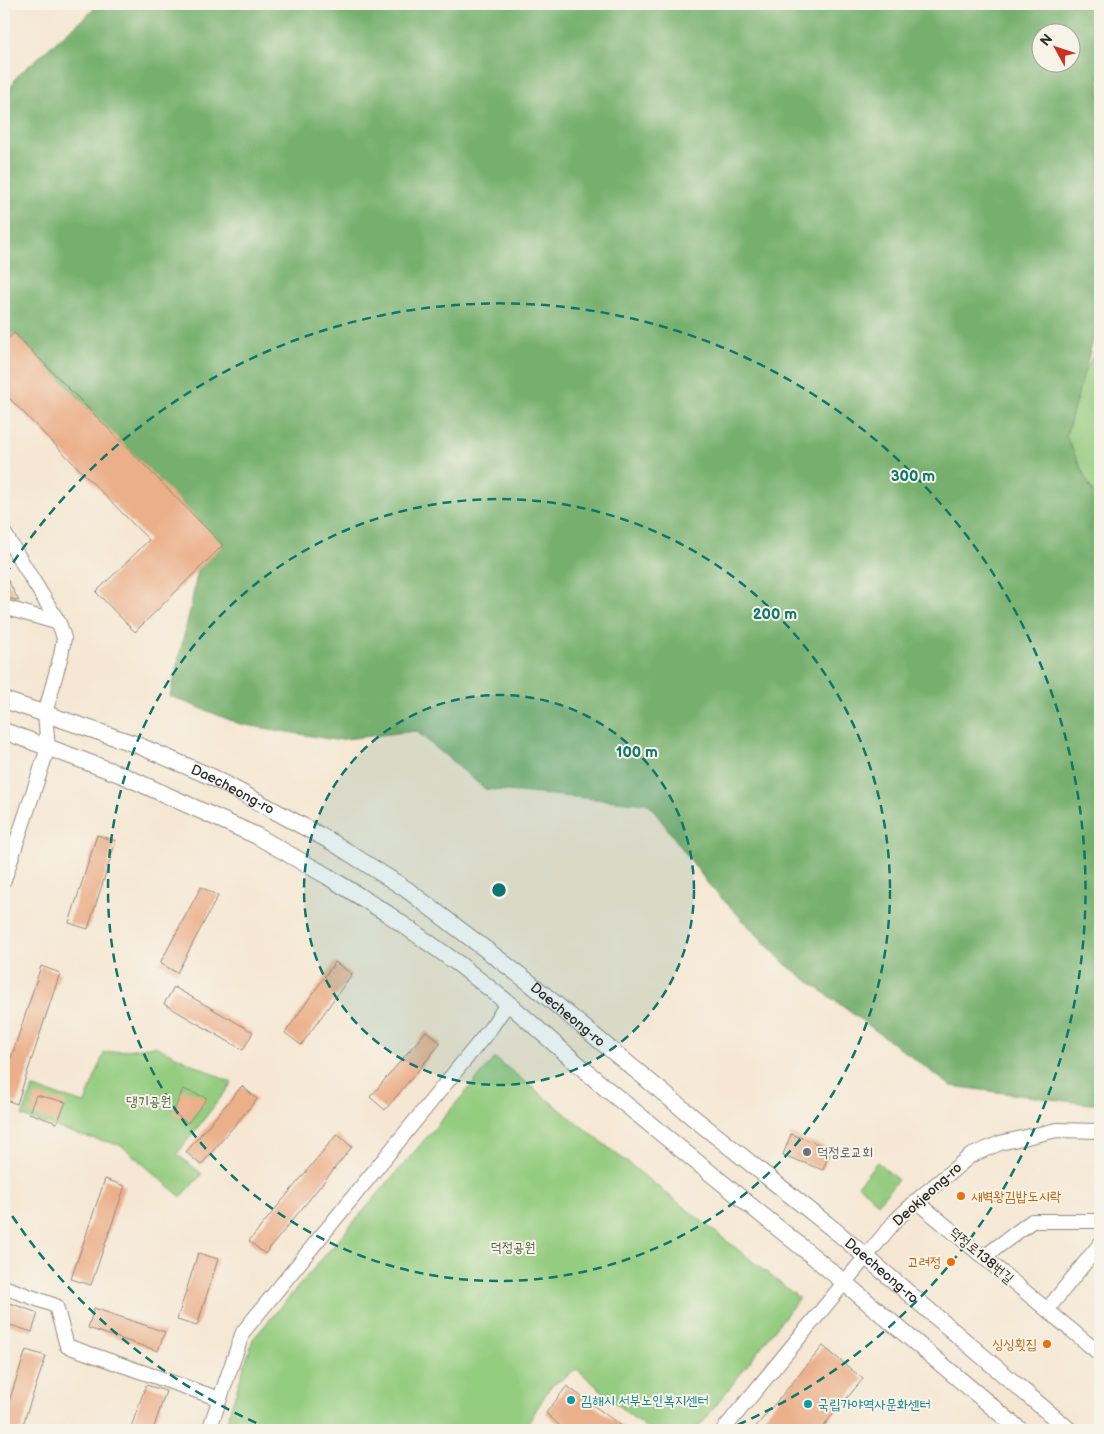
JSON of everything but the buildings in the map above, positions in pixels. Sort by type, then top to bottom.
[{"type":"main road","name":"Daecheong-ro","points":[[4,700],[135,744],[212,777],[332,842],[406,889],[530,983],[866,1258],[1069,1430]]},
{"type":"main road","points":[[4,731],[122,775],[257,836],[388,914],[508,1002],[603,1086],[845,1283],[1020,1430]]},
{"type":"street","points":[[4,533],[59,622],[64,638],[45,714],[48,748],[4,880]]},
{"type":"street","points":[[4,607],[59,622]]},
{"type":"street","points":[[209,1430],[243,1332],[490,1029],[508,1002]]},
{"type":"street","name":"Deokjeong-ro","points":[[723,1430],[896,1220],[916,1200],[970,1156],[1000,1143],[1057,1130],[1100,1131]]},
{"type":"street","name":"덕정로138번길","points":[[916,1200],[1100,1354]]},
{"type":"street","points":[[984,1257],[1032,1221],[1100,1221]]},
{"type":"street","points":[[1047,1310],[1100,1244]]},
{"type":"street","points":[[4,1286],[56,1306],[67,1346],[220,1399]]},
{"type":"green space","points":[[98,4],[1100,4],[1100,339],[1094,338],[1066,436],[1093,493],[1100,500],[1100,1104],[951,1086],[785,964],[709,885],[649,804],[485,789],[416,731],[335,740],[240,724],[170,696],[206,530],[4,342],[4,100],[17,76]]},
{"type":"green space","points":[[1100,344],[1100,499],[1050,440]]},
{"type":"green space","name":"댕기공원","points":[[155,1046],[232,1083],[177,1154],[202,1174],[181,1197],[121,1145],[83,1136],[22,1116],[33,1088],[85,1103],[104,1053]]},
{"type":"green space","name":"덕정공원","points":[[495,1058],[799,1298],[697,1430],[649,1430],[577,1369],[550,1387],[524,1430],[224,1430],[253,1339]]},
{"type":"green space","points":[[877,1162],[898,1180],[878,1203],[858,1185]]},
{"type":"place","name":"덕정로교회","points":[[807,1152]]},
{"type":"place","name":"새벽왕김밥도시락","points":[[961,1196]]},
{"type":"place","name":"고려정","points":[[951,1262]]},
{"type":"place","name":"싱싱횟집","points":[[1047,1344]]},
{"type":"place","name":"김해시 서부노인복지센터","points":[[571,1400]]},
{"type":"place","name":"국립가야역사문화센터","points":[[808,1404]]}]
